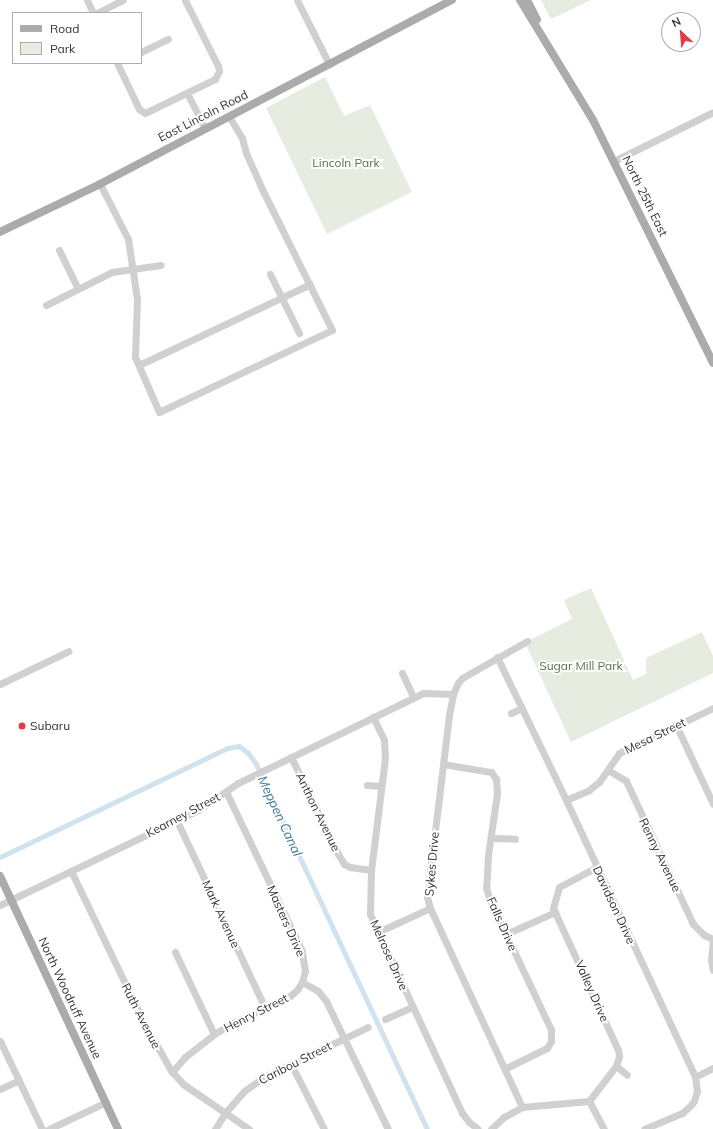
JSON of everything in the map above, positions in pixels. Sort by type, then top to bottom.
[{"type":"main road","name":"East Lincoln Road","points":[[416,19],[441,0]]},
{"type":"main road","name":"East Lincoln Road","points":[[0,232],[100,184],[452,0]]},
{"type":"main road","name":"North 25th East","points":[[520,0],[593,120],[713,363]]},
{"type":"main road","name":"North 25th East","points":[[528,0],[548,44]]},
{"type":"main road","name":"North Woodruff Avenue","points":[[0,876],[118,1129]]},
{"type":"street","points":[[87,0],[93,12]]},
{"type":"street","points":[[99,12],[123,0]]},
{"type":"street","points":[[117,64],[141,112],[145,113],[215,80],[219,71],[185,0]]},
{"type":"street","points":[[297,0],[329,64]]},
{"type":"street","points":[[142,52],[168,39]]},
{"type":"street","points":[[187,93],[205,128]]},
{"type":"street","points":[[614,161],[713,112]]},
{"type":"street","points":[[100,184],[128,239],[137,299],[135,357],[159,412],[332,330],[262,189],[246,153],[242,138],[229,116]]},
{"type":"street","points":[[59,250],[78,289]]},
{"type":"street","points":[[46,305],[112,272],[160,265]]},
{"type":"street","points":[[270,274],[299,334]]},
{"type":"street","points":[[139,365],[310,284]]},
{"type":"street","name":"Sykes Drive","points":[[522,1107],[506,1068],[430,908],[427,898],[453,694],[462,678],[527,641]]},
{"type":"street","points":[[0,684],[68,651]]},
{"type":"street","name":"Davidson Drive","points":[[497,657],[566,800],[695,1077],[698,1091],[691,1105],[682,1113],[644,1129]]},
{"type":"street","points":[[402,673],[414,698]]},
{"type":"street","name":"Kearney Street","points":[[0,905],[177,821],[198,810],[256,774],[422,693],[453,694]]},
{"type":"street","points":[[511,713],[522,708]]},
{"type":"street","name":"Mesa Street","points":[[566,800],[589,790],[599,782],[619,753],[713,708]]},
{"type":"street","name":"Melrose Drive","points":[[374,717],[384,740],[385,758],[371,870],[370,914],[462,1113],[468,1122],[478,1129]]},
{"type":"street","points":[[676,725],[713,804]]},
{"type":"street","name":"Anthon Avenue","points":[[291,757],[344,864],[350,867],[371,870]]},
{"type":"street","name":"Falls Drive","points":[[443,764],[491,772],[496,779],[497,794],[492,838],[488,855],[486,888],[489,898],[551,1030],[551,1041],[547,1048],[506,1068]]},
{"type":"street","name":"Renny Avenue","points":[[608,770],[626,782],[693,924],[704,935],[713,939]]},
{"type":"street","points":[[367,785],[381,786]]},
{"type":"street","name":"Masters Drive","points":[[226,792],[302,952],[305,971],[302,982]]},
{"type":"street","name":"Mark Avenue","points":[[177,821],[265,1008]]},
{"type":"street","points":[[492,838],[514,839]]},
{"type":"street","name":"Valley Drive","points":[[597,867],[559,887],[553,908],[618,1050],[619,1056],[616,1066]]},
{"type":"street","name":"Ruth Avenue","points":[[71,871],[144,1023],[172,1072],[183,1084],[249,1129]]},
{"type":"street","points":[[378,932],[430,908]]},
{"type":"street","points":[[506,934],[555,912]]},
{"type":"street","points":[[713,939],[711,960],[713,970]]},
{"type":"street","points":[[175,952],[214,1034]]},
{"type":"street","points":[[302,982],[322,994],[388,1129]]},
{"type":"street","name":"Henry Street","points":[[172,1072],[185,1057],[214,1034],[235,1022],[290,996],[297,990],[302,982]]},
{"type":"street","points":[[385,1019],[412,1006]]},
{"type":"street","name":"Caribou Street","points":[[215,1129],[225,1113],[244,1091],[253,1084],[264,1077],[368,1027]]},
{"type":"street","points":[[0,1041],[42,1129]]},
{"type":"street","points":[[292,1064],[324,1129]]},
{"type":"street","points":[[491,1129],[504,1117],[522,1107],[589,1101],[616,1066],[627,1075]]},
{"type":"street","points":[[695,1077],[713,1068]]},
{"type":"street","points":[[0,1089],[19,1080]]},
{"type":"street","points":[[589,1101],[604,1129]]},
{"type":"street","points":[[49,1129],[106,1102]]},
{"type":"green space","points":[[541,0],[591,0],[551,19]]},
{"type":"green space","name":"Lincoln Park","points":[[325,77],[344,116],[370,105],[412,192],[327,234],[266,108]]},
{"type":"green space","name":"Sugar Mill Park","points":[[591,588],[633,680],[646,674],[646,658],[702,632],[713,656],[713,673],[571,742],[527,647],[530,640],[572,619],[564,600]]},
{"type":"waterway","name":"Meppen Canal","points":[[0,857],[227,748],[239,746],[248,753],[256,764],[427,1129]]},
{"type":"place","name":"Subaru","points":[[22,726]]}]
